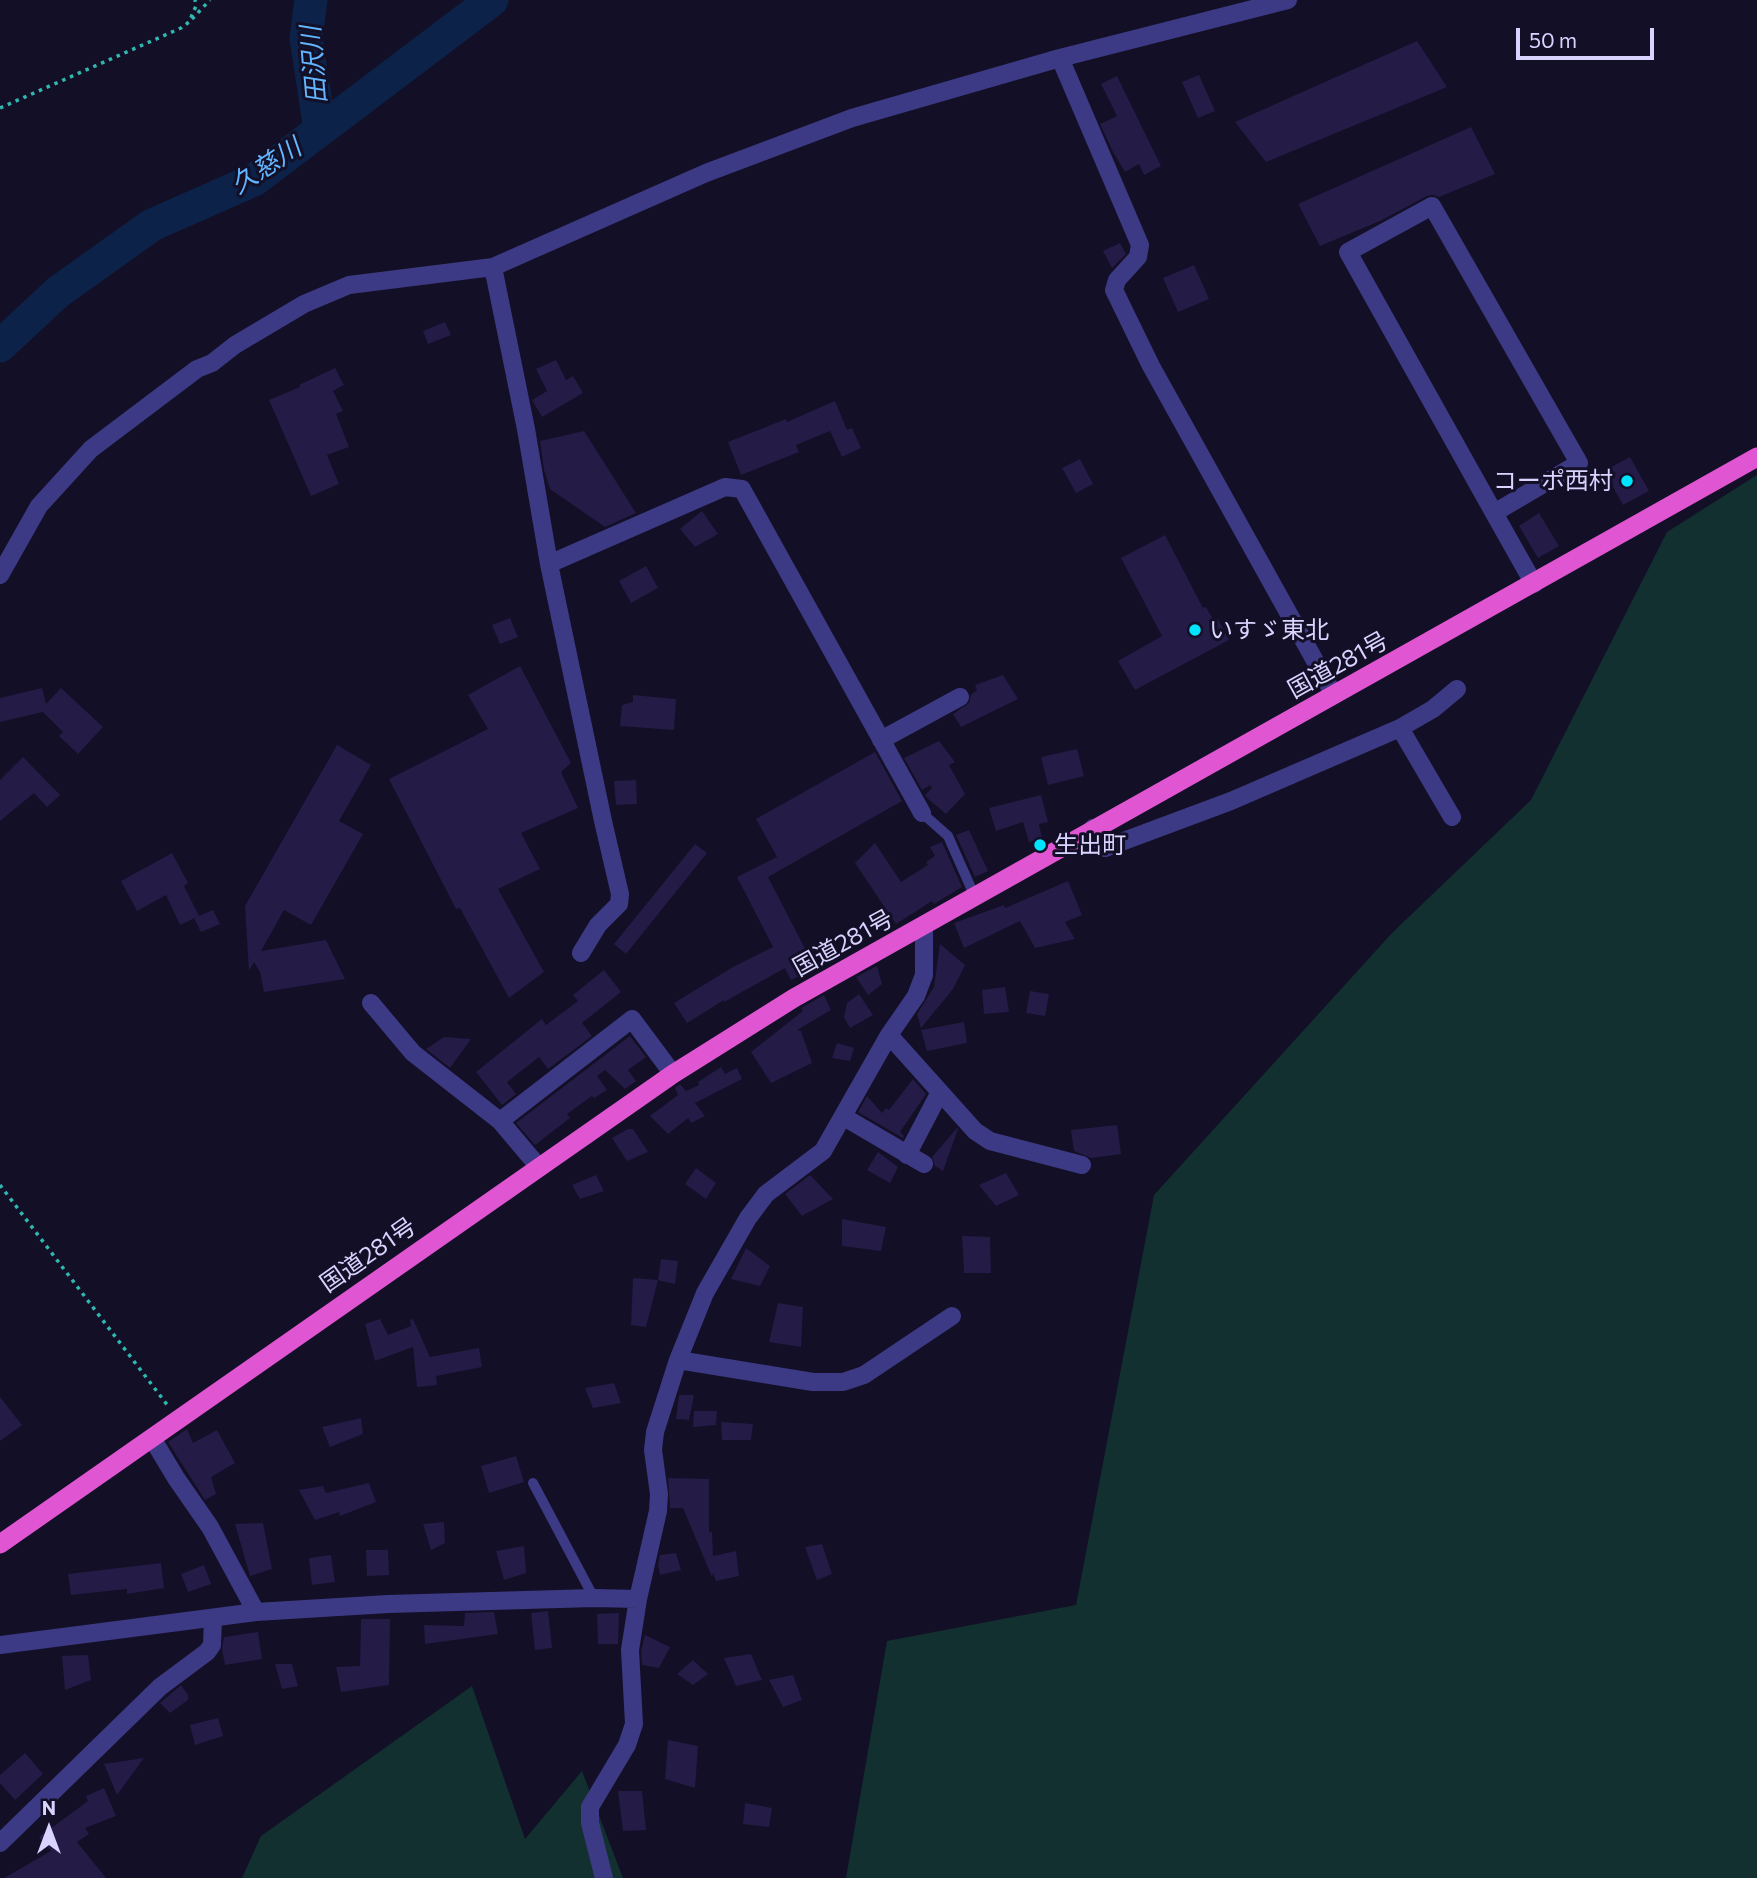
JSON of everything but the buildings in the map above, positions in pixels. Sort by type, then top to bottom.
[{"type":"highway","name":"国道281号","points":[[0,1544],[538,1166],[673,1074],[794,998],[1757,457]]},
{"type":"street","points":[[0,575],[40,506],[92,449],[197,369],[212,363],[235,345],[304,304],[349,285],[493,267],[706,173],[852,118],[1060,58],[1288,0]]},
{"type":"street","points":[[1060,58],[1140,245],[1138,257],[1117,280],[1114,290],[1153,371],[1334,695]]},
{"type":"street","points":[[1494,513],[1579,463],[1432,206],[1348,252],[1494,513],[1534,584]]},
{"type":"street","points":[[493,267],[526,429],[549,564],[621,894],[619,904],[598,925],[581,953]]},
{"type":"street","points":[[549,564],[725,487],[742,489],[926,817]]},
{"type":"street","points":[[1093,828],[1105,848],[1243,796],[1400,727],[1433,709],[1457,689]]},
{"type":"street","points":[[881,740],[960,696]]},
{"type":"street","points":[[1400,727],[1452,817]]},
{"type":"street","points":[[604,1878],[590,1823],[590,1807],[627,1745],[634,1724],[630,1650],[638,1599],[658,1511],[659,1494],[653,1450],[655,1432],[678,1360],[705,1293],[748,1218],[766,1194],[823,1151],[889,1035],[916,996],[924,975],[924,925]]},
{"type":"street","points":[[371,1003],[413,1053],[500,1121],[538,1166]]},
{"type":"street","points":[[500,1121],[632,1019],[673,1074]]},
{"type":"street","points":[[889,1035],[975,1131],[990,1140],[1082,1165]]},
{"type":"street","points":[[907,1155],[940,1092]]},
{"type":"street","points":[[844,1117],[924,1164]]},
{"type":"street","points":[[678,1360],[813,1382],[843,1382],[864,1375],[952,1316]]},
{"type":"street","points":[[152,1437],[210,1527],[256,1612]]},
{"type":"street","points":[[0,1646],[256,1612],[387,1604],[638,1599]]},
{"type":"street","points":[[0,1843],[160,1687],[207,1652],[212,1645],[213,1618]]},
{"type":"lane","points":[[926,817],[948,836],[975,897]]},
{"type":"lane","points":[[533,1483],[594,1598]]},
{"type":"path","points":[[189,22],[195,0]]},
{"type":"path","points":[[0,108],[181,28],[210,0]]},
{"type":"path","points":[[0,1185],[178,1419]]},
{"type":"green space","points":[[1757,475],[1757,1878],[846,1878],[887,1641],[1076,1605],[1154,1195],[1392,933],[1531,800],[1667,532]]},
{"type":"green space","points":[[472,1686],[525,1839],[582,1771],[623,1878],[242,1878],[261,1836]]},
{"type":"waterway","name":"田沢川","points":[[311,0],[306,38],[320,130]]},
{"type":"waterway","name":"久慈川","points":[[0,346],[58,292],[152,225],[254,180],[492,0]]},
{"type":"place","name":"コーポ西村","points":[[1627,481]]},
{"type":"place","name":"いすゞ東北","points":[[1195,630]]},
{"type":"place","name":"生出町","points":[[1040,845]]}]
